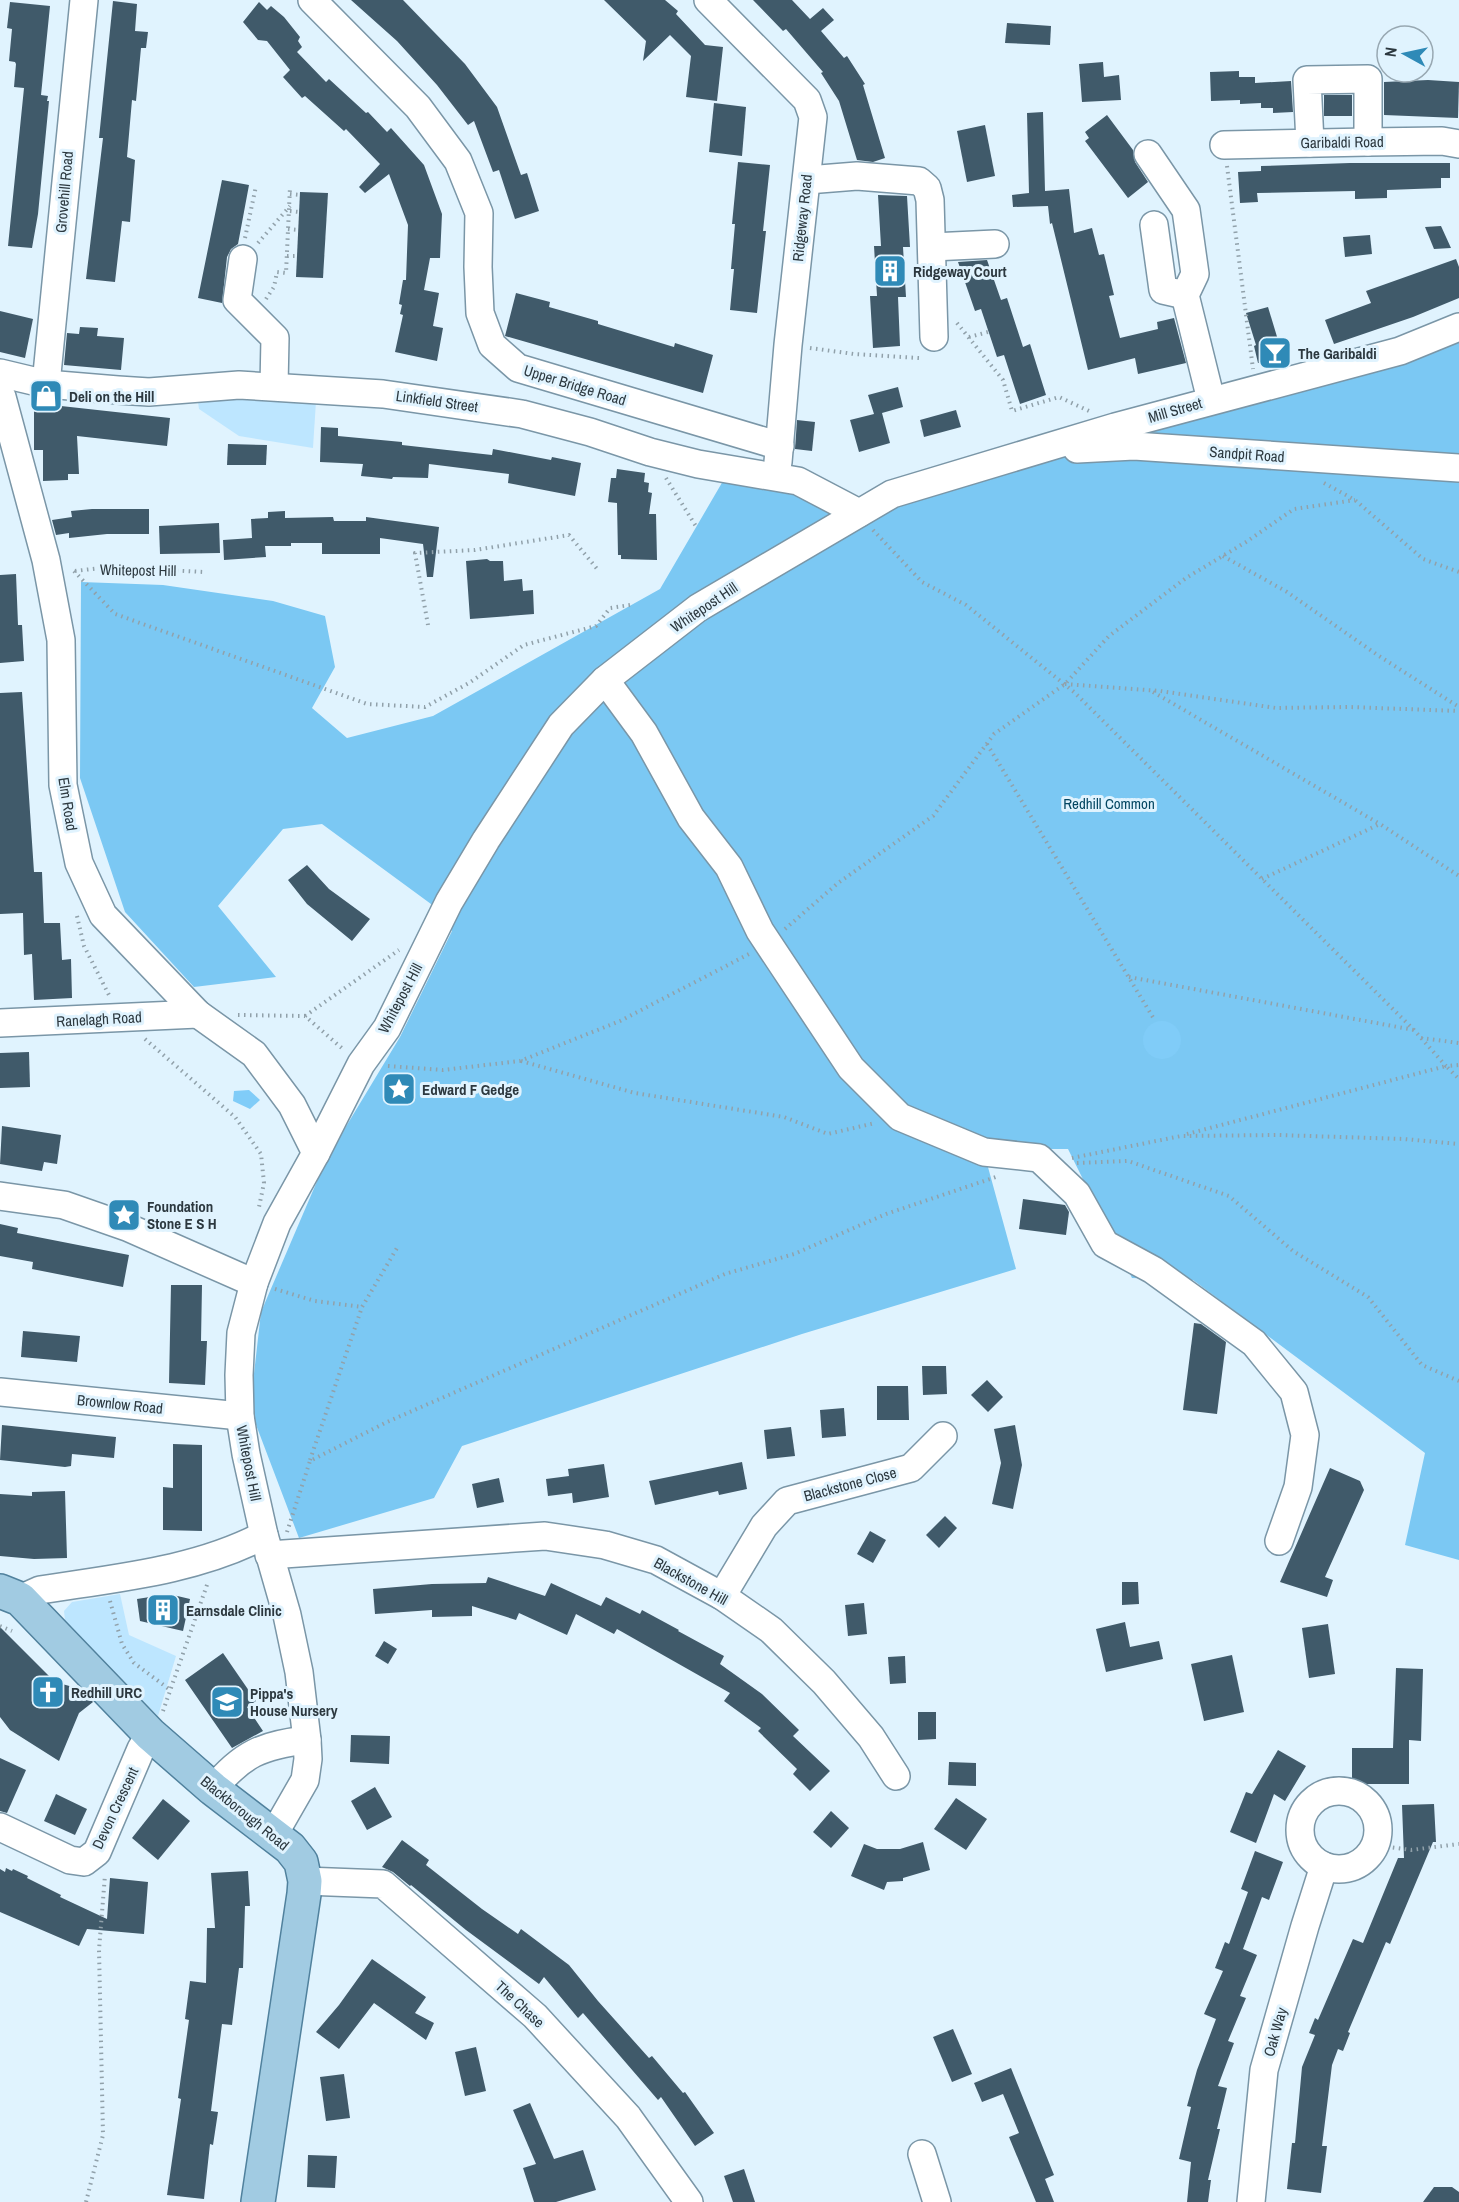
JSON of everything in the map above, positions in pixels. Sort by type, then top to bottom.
[{"type":"main road","name":"Blackborough Road","points":[[7,1598],[155,1726],[213,1789],[274,1834],[301,1862],[305,1881],[258,2202]]},
{"type":"street","name":"Grovehill Road","points":[[46,384],[84,0]]},
{"type":"street","name":"Upper Bridge Road","points":[[312,0],[418,107],[458,161],[480,213],[478,267],[480,313],[492,345],[518,368],[780,447]]},
{"type":"street","name":"Ridgeway Road","points":[[708,0],[807,100],[813,117],[788,345],[777,478]]},
{"type":"street","points":[[1310,143],[1307,80],[1368,79],[1368,142]]},
{"type":"street","name":"Garibaldi Road","points":[[1224,144],[1442,141],[1459,144]]},
{"type":"street","points":[[1148,154],[1186,210],[1195,274],[1185,295],[1211,400]]},
{"type":"street","points":[[807,180],[857,176],[919,181],[927,188],[930,200],[934,337]]},
{"type":"street","points":[[1154,225],[1163,290],[1185,295]]},
{"type":"street","points":[[932,247],[995,244]]},
{"type":"street","points":[[243,259],[237,300],[275,338],[274,386]]},
{"type":"street","name":"Mill Street","points":[[892,494],[1034,450],[1211,400],[1400,351],[1459,327]]},
{"type":"street","name":"Linkfield Street","points":[[5,386],[46,384],[149,392],[239,385],[274,386],[383,394],[522,414],[698,464],[798,481],[859,513]]},
{"type":"street","name":"Elm Road","points":[[5,386],[46,560],[61,640],[63,785],[79,863],[103,915],[198,1014],[254,1054],[292,1106],[316,1153]]},
{"type":"street","name":"Sandpit Road","points":[[1034,450],[1134,446],[1459,468]]},
{"type":"street","name":"Whitepost Hill","points":[[272,1548],[246,1454],[240,1416],[241,1333],[254,1282],[276,1223],[316,1153],[361,1064],[387,1028],[449,902],[486,840],[561,725],[605,680],[698,608],[892,494]]},
{"type":"street","points":[[605,680],[644,733],[691,818],[729,867],[769,943],[851,1068],[900,1117],[984,1152],[1048,1160],[1077,1194],[1105,1244],[1153,1270],[1254,1343],[1294,1392],[1305,1435],[1298,1487],[1279,1541]]},
{"type":"street","name":"Ranelagh Road","points":[[0,1023],[198,1014]]},
{"type":"street","points":[[0,1196],[64,1205],[135,1231],[254,1282]]},
{"type":"street","name":"Brownlow Road","points":[[0,1392],[240,1416]]},
{"type":"street","name":"Blackstone Close","points":[[722,1596],[764,1526],[787,1501],[911,1468],[943,1436]]},
{"type":"street","name":"Blackstone Hill","points":[[272,1548],[544,1536],[605,1545],[656,1560],[722,1596],[771,1630],[824,1682],[871,1737],[896,1776]]},
{"type":"street","points":[[7,1598],[40,1590],[184,1565],[238,1547],[272,1548],[299,1672],[308,1759],[305,1780],[274,1834]]},
{"type":"street","name":"Devon Crescent","points":[[0,1827],[70,1860],[84,1862],[97,1852],[141,1749],[155,1726]]},
{"type":"street","points":[[213,1789],[229,1770],[253,1752],[279,1743],[307,1740]]},
{"type":"street","points":[[1337,1790],[1350,1792],[1362,1798],[1372,1808],[1377,1820],[1378,1833],[1375,1845],[1359,1863],[1348,1868],[1336,1869],[1324,1866],[1312,1859],[1304,1849],[1300,1836],[1300,1823],[1305,1810],[1313,1800],[1324,1793],[1337,1790]]},
{"type":"street","name":"Oak Way","points":[[1251,2202],[1264,2070],[1324,1866]]},
{"type":"street","name":"The Chase","points":[[305,1881],[383,1884],[535,2016],[628,2117],[689,2202]]},
{"type":"street","points":[[922,2154],[937,2202]]},
{"type":"path","points":[[1224,144],[1255,388]]},
{"type":"path","points":[[243,259],[242,252],[256,186]]},
{"type":"path","points":[[254,316],[274,287],[278,272],[286,273],[290,187]]},
{"type":"path","points":[[290,194],[300,195]]},
{"type":"path","points":[[243,259],[290,209]]},
{"type":"path","points":[[290,209],[299,212]]},
{"type":"path","points":[[288,229],[298,230]]},
{"type":"path","points":[[287,256],[297,256]]},
{"type":"path","points":[[969,337],[988,332]]},
{"type":"path","points":[[1059,397],[1093,412]]},
{"type":"path","points":[[650,452],[697,528]]},
{"type":"path","points":[[1316,478],[1355,500],[1423,559],[1459,572]]},
{"type":"path","points":[[900,1117],[828,1134],[784,1117],[635,1093],[520,1060],[620,1021],[769,943],[838,883],[933,816],[994,734],[1065,684],[1109,636],[1186,578],[1294,509],[1355,500]]},
{"type":"path","points":[[859,513],[922,582],[966,605],[1065,684],[1421,1038],[1459,1079]]},
{"type":"path","points":[[428,626],[415,553],[475,550],[569,536],[598,570]]},
{"type":"path","points":[[1223,556],[1287,592],[1459,709]]},
{"type":"path","name":"Whitepost Hill","points":[[204,572],[109,567],[74,571],[115,614],[367,704],[425,706],[469,683],[524,645],[596,626],[610,608],[630,605]]},
{"type":"path","points":[[1065,684],[1151,691],[1276,708],[1459,709]]},
{"type":"path","points":[[1151,691],[1380,824],[1459,876]]},
{"type":"path","points":[[987,744],[1154,1019]]},
{"type":"path","points":[[1262,879],[1380,824]]},
{"type":"path","points":[[305,1016],[399,950]]},
{"type":"path","points":[[1128,977],[1413,1030]]},
{"type":"path","points":[[1421,1038],[1459,1043]]},
{"type":"path","points":[[1048,1160],[1181,1136],[1446,1066],[1459,1065]]},
{"type":"path","points":[[1181,1136],[1278,1135],[1404,1138],[1459,1144]]},
{"type":"path","points":[[1048,1160],[1068,1164],[1128,1161],[1229,1196],[1293,1251],[1368,1297],[1422,1365],[1459,1381]]},
{"type":"path","points":[[310,1461],[387,1422],[725,1274],[794,1254],[886,1214],[997,1176]]},
{"type":"path","points":[[272,1548],[288,1529],[362,1307],[398,1248]]},
{"type":"path","points":[[254,1282],[315,1301],[362,1307]]},
{"type":"path","points":[[115,1578],[123,1644],[134,1663],[169,1689]]},
{"type":"path","points":[[155,1726],[206,1588]]},
{"type":"path","points":[[1375,1845],[1411,1850],[1459,1844]]},
{"type":"path","points":[[86,2202],[103,2135],[99,1950],[105,1867],[97,1852]]},
{"type":"shaded area","points":[[267,398],[316,401],[313,448],[239,436],[199,409],[198,402]]},
{"type":"shaded area","points":[[1162,1021],[1175,1027],[1181,1040],[1175,1053],[1162,1059],[1149,1053],[1143,1040],[1149,1027]]},
{"type":"shaded area","points":[[249,1090],[260,1100],[250,1109],[233,1101],[234,1091]]},
{"type":"shaded area","points":[[120,1594],[129,1635],[176,1656],[158,1716],[65,1620],[64,1611],[72,1602]]},
{"type":"green space","name":"Redhill Common","points":[[1459,341],[1459,1560],[1405,1545],[1425,1453],[1193,1280],[1132,1278],[1068,1149],[983,1149],[1016,1269],[802,1334],[462,1446],[434,1498],[299,1538],[250,1409],[261,1312],[327,1158],[400,1037],[452,931],[431,904],[322,824],[283,829],[218,906],[276,977],[194,987],[125,912],[80,778],[81,582],[163,585],[273,601],[325,616],[335,667],[312,708],[347,738],[433,716],[660,589],[730,469],[792,487],[891,502]]},
{"type":"building","points":[[351,0],[403,0],[465,64],[497,107],[521,175],[527,173],[539,211],[515,219],[499,170],[493,172],[474,121],[468,125],[437,85],[397,41]]},
{"type":"building","points":[[604,0],[665,0],[678,11],[676,14],[705,45],[723,47],[717,101],[686,97],[691,56],[670,35],[643,61],[646,41]]},
{"type":"building","points":[[753,0],[792,0],[810,19],[823,8],[834,20],[821,31],[844,58],[847,56],[865,84],[863,85],[885,158],[873,162],[857,160],[839,101],[821,73],[823,72],[786,29],[783,31]]},
{"type":"building","points":[[113,1],[137,4],[135,31],[148,32],[146,48],[141,48],[136,101],[132,100],[127,157],[135,160],[130,222],[122,221],[115,282],[86,279],[103,138],[99,138]]},
{"type":"building","points":[[10,2],[50,6],[41,95],[48,96],[47,101],[49,101],[38,214],[32,248],[8,246],[24,88],[14,87],[16,64],[9,61],[12,29],[7,28]]},
{"type":"building","points":[[259,2],[267,10],[271,6],[284,17],[300,37],[298,41],[302,47],[297,52],[326,82],[329,79],[366,113],[368,112],[387,132],[391,128],[424,165],[442,214],[440,258],[430,258],[424,290],[439,293],[433,326],[443,328],[437,361],[395,352],[403,315],[400,314],[402,305],[399,304],[403,280],[406,280],[408,225],[389,174],[365,193],[359,187],[380,164],[346,129],[344,131],[305,96],[302,98],[283,77],[290,70],[267,41],[258,40],[243,22]]},
{"type":"building","points":[[1007,23],[1051,26],[1050,45],[1005,43]]},
{"type":"building","points":[[1103,62],[1104,77],[1119,75],[1121,100],[1082,102],[1079,64]]},
{"type":"building","points":[[1239,71],[1239,77],[1255,77],[1255,83],[1291,81],[1293,112],[1273,113],[1273,108],[1261,108],[1261,103],[1240,104],[1240,100],[1211,101],[1210,72]]},
{"type":"building","points":[[1435,80],[1459,82],[1458,118],[1384,115],[1384,84],[1435,84]]},
{"type":"building","points":[[1324,95],[1352,95],[1352,116],[1324,116]]},
{"type":"building","points":[[714,103],[746,107],[742,156],[709,152]]},
{"type":"building","points":[[1043,112],[1045,191],[1069,189],[1074,233],[1092,228],[1099,255],[1104,254],[1114,295],[1109,296],[1120,338],[1158,329],[1157,322],[1174,318],[1186,363],[1138,374],[1135,358],[1088,370],[1052,223],[1050,224],[1048,206],[1013,207],[1012,195],[1029,193],[1027,113]]},
{"type":"building","points":[[1107,115],[1133,150],[1135,162],[1148,182],[1128,198],[1085,141],[1089,138],[1085,132]]},
{"type":"building","points":[[985,125],[995,176],[967,182],[957,131]]},
{"type":"building","points":[[738,162],[770,165],[757,313],[730,310],[734,269],[731,269],[735,224],[732,224]]},
{"type":"building","points":[[1450,163],[1450,178],[1441,178],[1441,188],[1387,190],[1387,198],[1355,199],[1355,191],[1257,193],[1258,202],[1240,203],[1238,172],[1261,171],[1261,166]]},
{"type":"building","points":[[222,180],[249,185],[238,244],[231,249],[227,257],[222,303],[198,298]]},
{"type":"building","points":[[300,192],[328,193],[323,278],[296,277]]},
{"type":"building","name":"Ridgeway Court","points":[[878,195],[907,196],[910,247],[903,247],[906,297],[898,297],[900,346],[873,348],[870,296],[877,296],[874,246],[881,246]]},
{"type":"building","points":[[1441,226],[1451,248],[1434,249],[1425,227]]},
{"type":"building","points":[[1370,235],[1372,254],[1345,257],[1343,237]]},
{"type":"building","points":[[1456,259],[1459,267],[1459,298],[1413,317],[1334,344],[1325,320],[1371,303],[1366,291]]},
{"type":"building","points":[[987,260],[1001,300],[1007,298],[1023,347],[1030,344],[1046,395],[1020,404],[1004,355],[997,357],[981,309],[975,311],[958,262]]},
{"type":"building","points":[[516,293],[550,302],[549,307],[598,321],[598,324],[674,347],[675,343],[713,355],[703,393],[505,336]]},
{"type":"building","points":[[1268,307],[1278,340],[1286,339],[1291,363],[1265,369],[1263,362],[1258,363],[1254,346],[1256,345],[1246,313]]},
{"type":"building","points":[[0,311],[33,319],[25,358],[0,352]]},
{"type":"building","points":[[80,327],[98,328],[97,336],[124,338],[121,370],[64,365],[67,333],[79,334]]},
{"type":"building","points":[[898,387],[903,407],[882,413],[890,443],[859,452],[850,420],[874,414],[868,395]]},
{"type":"building","points":[[34,398],[61,401],[61,406],[170,418],[167,446],[77,436],[79,474],[68,474],[68,480],[43,481],[43,450],[34,450]]},
{"type":"building","points":[[956,410],[961,427],[924,437],[920,420]]},
{"type":"building","points":[[797,420],[815,422],[812,451],[795,449]]},
{"type":"building","points":[[321,427],[338,428],[338,436],[402,442],[402,445],[492,455],[493,449],[581,463],[575,496],[508,483],[509,474],[429,464],[428,478],[393,477],[392,479],[361,476],[363,464],[320,462]]},
{"type":"building","points":[[228,444],[267,445],[266,465],[227,465]]},
{"type":"building","points":[[617,469],[645,473],[644,482],[649,483],[648,492],[652,493],[649,514],[656,514],[657,560],[621,559],[621,555],[618,555],[617,503],[608,502],[611,478],[616,478]]},
{"type":"building","points":[[149,509],[149,534],[107,534],[69,538],[69,533],[56,535],[52,520],[72,517],[71,511]]},
{"type":"building","points":[[285,511],[285,518],[333,517],[334,521],[366,521],[366,517],[439,527],[433,577],[427,577],[423,544],[380,538],[380,554],[322,554],[322,543],[291,543],[291,546],[265,546],[266,557],[224,560],[223,540],[252,538],[251,519],[268,518],[268,512]]},
{"type":"building","points":[[219,523],[220,553],[160,554],[159,526]]},
{"type":"building","points":[[487,559],[503,561],[504,581],[522,579],[523,591],[533,590],[534,614],[470,619],[466,561]]},
{"type":"building","points":[[16,574],[18,625],[22,625],[24,661],[0,663],[0,575]]},
{"type":"building","points":[[22,692],[34,872],[42,872],[44,923],[60,923],[62,960],[71,959],[72,998],[34,1000],[32,954],[24,955],[23,913],[0,914],[0,693]]},
{"type":"building","points":[[307,865],[329,889],[370,919],[352,941],[307,904],[288,880]]},
{"type":"building","points":[[29,1052],[30,1087],[0,1088],[0,1053]]},
{"type":"building","points":[[2,1126],[61,1135],[57,1164],[44,1162],[42,1171],[0,1164]]},
{"type":"building","points":[[1023,1199],[1065,1205],[1069,1212],[1066,1235],[1019,1229]]},
{"type":"building","points":[[0,1224],[18,1228],[17,1233],[129,1255],[123,1287],[32,1269],[33,1262],[0,1256]]},
{"type":"building","points":[[171,1285],[202,1285],[201,1341],[207,1341],[205,1385],[169,1383]]},
{"type":"building","points":[[1194,1323],[1201,1324],[1226,1342],[1217,1414],[1183,1410]]},
{"type":"building","points":[[23,1331],[80,1336],[77,1362],[21,1357]]},
{"type":"building","points":[[922,1366],[946,1366],[947,1394],[923,1395]]},
{"type":"building","points":[[987,1380],[1003,1397],[988,1412],[971,1395]]},
{"type":"building","points":[[877,1386],[908,1386],[909,1420],[877,1420]]},
{"type":"building","points":[[844,1408],[846,1436],[822,1438],[820,1410]]},
{"type":"building","points":[[2,1425],[116,1437],[114,1458],[72,1454],[71,1466],[65,1467],[0,1460]]},
{"type":"building","points":[[1015,1425],[1022,1465],[1013,1509],[992,1504],[1001,1463],[994,1429]]},
{"type":"building","points":[[791,1427],[795,1456],[767,1459],[764,1430]]},
{"type":"building","points":[[173,1444],[202,1445],[202,1531],[163,1530],[163,1487],[173,1488]]},
{"type":"building","points":[[742,1462],[747,1489],[719,1495],[718,1491],[655,1505],[649,1481]]},
{"type":"building","points":[[604,1464],[609,1497],[573,1503],[572,1493],[548,1496],[546,1479],[569,1476],[568,1469]]},
{"type":"building","points":[[1330,1468],[1360,1481],[1364,1490],[1325,1577],[1333,1580],[1327,1597],[1280,1582]]},
{"type":"building","points":[[499,1478],[504,1502],[477,1508],[472,1484]]},
{"type":"building","points":[[65,1491],[67,1558],[34,1559],[0,1556],[0,1494],[32,1496],[32,1492]]},
{"type":"building","points":[[945,1516],[957,1528],[939,1548],[926,1535]]},
{"type":"building","points":[[870,1531],[886,1540],[873,1563],[857,1554]]},
{"type":"building","points":[[488,1577],[545,1596],[551,1583],[601,1606],[606,1597],[640,1614],[642,1610],[679,1630],[724,1656],[720,1664],[762,1694],[799,1730],[793,1736],[830,1771],[810,1791],[793,1774],[797,1769],[758,1731],[761,1728],[724,1701],[730,1693],[617,1629],[614,1634],[576,1614],[567,1635],[519,1613],[516,1620],[472,1606],[472,1616],[432,1617],[432,1610],[375,1614],[373,1589],[432,1584],[486,1583]]},
{"type":"building","points":[[1122,1582],[1138,1582],[1139,1604],[1122,1605]]},
{"type":"building","name":"Earnsdale Clinic","points":[[169,1594],[190,1599],[183,1631],[140,1621],[137,1599]]},
{"type":"building","points":[[864,1603],[867,1634],[848,1636],[845,1605]]},
{"type":"building","points":[[1125,1622],[1130,1647],[1159,1641],[1163,1659],[1106,1672],[1096,1629]]},
{"type":"building","points":[[1328,1624],[1335,1674],[1309,1678],[1302,1628]]},
{"type":"building","name":"Redhill URC","points":[[0,1627],[55,1682],[73,1687],[76,1685],[93,1702],[79,1713],[59,1761],[10,1730],[0,1717]]},
{"type":"building","points":[[384,1641],[397,1649],[388,1664],[375,1656]]},
{"type":"building","name":"Pippa's House Nursery","points":[[223,1653],[256,1701],[247,1707],[263,1731],[232,1748],[185,1680]]},
{"type":"building","points":[[1232,1655],[1244,1712],[1204,1721],[1191,1664]]},
{"type":"building","points":[[905,1656],[906,1683],[890,1684],[888,1657]]},
{"type":"building","points":[[1396,1668],[1423,1669],[1421,1741],[1409,1740],[1409,1784],[1352,1784],[1352,1748],[1393,1748]]},
{"type":"building","points":[[918,1712],[936,1712],[936,1739],[918,1740]]},
{"type":"building","points":[[351,1735],[390,1736],[389,1764],[350,1762]]},
{"type":"building","points":[[1278,1750],[1306,1766],[1285,1801],[1274,1794],[1256,1843],[1230,1832],[1246,1792],[1252,1794]]},
{"type":"building","points":[[0,1758],[26,1770],[7,1813],[0,1811]]},
{"type":"building","points":[[949,1762],[976,1763],[976,1786],[948,1785]]},
{"type":"building","points":[[375,1787],[392,1817],[367,1830],[351,1801]]},
{"type":"building","points":[[56,1794],[87,1809],[75,1835],[44,1821]]},
{"type":"building","points":[[956,1798],[987,1819],[966,1850],[934,1829]]},
{"type":"building","points":[[163,1799],[190,1821],[158,1860],[132,1838]]},
{"type":"building","points":[[1434,1804],[1436,1842],[1433,1842],[1390,1944],[1386,1942],[1348,2032],[1350,2033],[1343,2051],[1338,2049],[1332,2065],[1322,2146],[1327,2146],[1321,2193],[1287,2189],[1292,2143],[1295,2143],[1302,2067],[1315,2035],[1309,2033],[1315,2018],[1318,2020],[1353,1939],[1363,1943],[1398,1858],[1404,1858],[1402,1805]]},
{"type":"building","points":[[831,1811],[849,1828],[831,1848],[813,1832]]},
{"type":"building","points":[[402,1840],[429,1860],[426,1865],[482,1909],[518,1934],[521,1929],[569,1965],[649,2058],[652,2056],[683,2093],[685,2092],[714,2133],[695,2146],[661,2097],[658,2100],[583,2013],[578,2018],[544,1977],[539,1984],[466,1930],[411,1885],[382,1867]]},
{"type":"building","points":[[923,1842],[930,1870],[903,1878],[903,1881],[887,1882],[884,1890],[851,1876],[864,1844],[877,1849],[900,1849]]},
{"type":"building","points":[[1255,1851],[1283,1862],[1269,1900],[1262,1897],[1243,1949],[1257,1955],[1240,1996],[1246,1998],[1228,2041],[1234,2043],[1218,2086],[1227,2088],[1208,2180],[1211,2180],[1208,2202],[1187,2202],[1191,2162],[1179,2159],[1191,2107],[1187,2106],[1197,2070],[1216,2019],[1204,2014],[1223,1971],[1215,1968],[1225,1942],[1229,1944],[1248,1892],[1241,1889]]},
{"type":"building","points":[[6,1868],[28,1876],[27,1878],[61,1895],[60,1897],[107,1919],[110,1878],[148,1882],[144,1934],[87,1929],[79,1946],[0,1912],[0,1869],[5,1872]]},
{"type":"building","points":[[248,1871],[250,1906],[245,1906],[243,1968],[239,1968],[232,2025],[222,2024],[211,2111],[218,2112],[213,2145],[210,2144],[204,2199],[167,2195],[181,2099],[178,2098],[189,2020],[185,2019],[190,1981],[206,1983],[207,1928],[215,1928],[211,1873]]},
{"type":"building","points":[[372,1959],[426,1997],[415,2013],[434,2023],[426,2040],[374,2003],[339,2049],[316,2032],[339,2005]]},
{"type":"building","points":[[953,2029],[972,2074],[952,2082],[933,2037]]},
{"type":"building","points":[[476,2047],[486,2091],[465,2096],[455,2052]]},
{"type":"building","points":[[1011,2068],[1054,2175],[1045,2179],[1054,2202],[1036,2202],[1009,2137],[1019,2133],[1003,2094],[982,2102],[974,2083]]},
{"type":"building","points":[[344,2074],[350,2118],[326,2121],[320,2077]]},
{"type":"building","points":[[530,2103],[554,2159],[583,2150],[596,2190],[556,2202],[534,2202],[523,2168],[536,2164],[513,2110]]},
{"type":"building","points":[[308,2155],[337,2156],[335,2188],[307,2187]]},
{"type":"building","points":[[744,2169],[755,2202],[733,2202],[724,2176]]},
{"type":"building","points":[[1434,2187],[1452,2187],[1459,2192],[1459,2202],[1423,2202]]},
{"type":"place","name":"Ridgeway Court","points":[[890,271]]},
{"type":"place","name":"The Garibaldi","points":[[1275,353]]},
{"type":"place","name":"Deli on the Hill","points":[[46,396]]},
{"type":"place","name":"Edward F Gedge","points":[[399,1089]]},
{"type":"place","name":"Foundation Stone E S H","points":[[124,1215]]},
{"type":"place","name":"Earnsdale Clinic","points":[[163,1610]]},
{"type":"place","name":"Redhill URC","points":[[48,1692]]},
{"type":"place","name":"Pippa's House Nursery","points":[[227,1702]]}]
